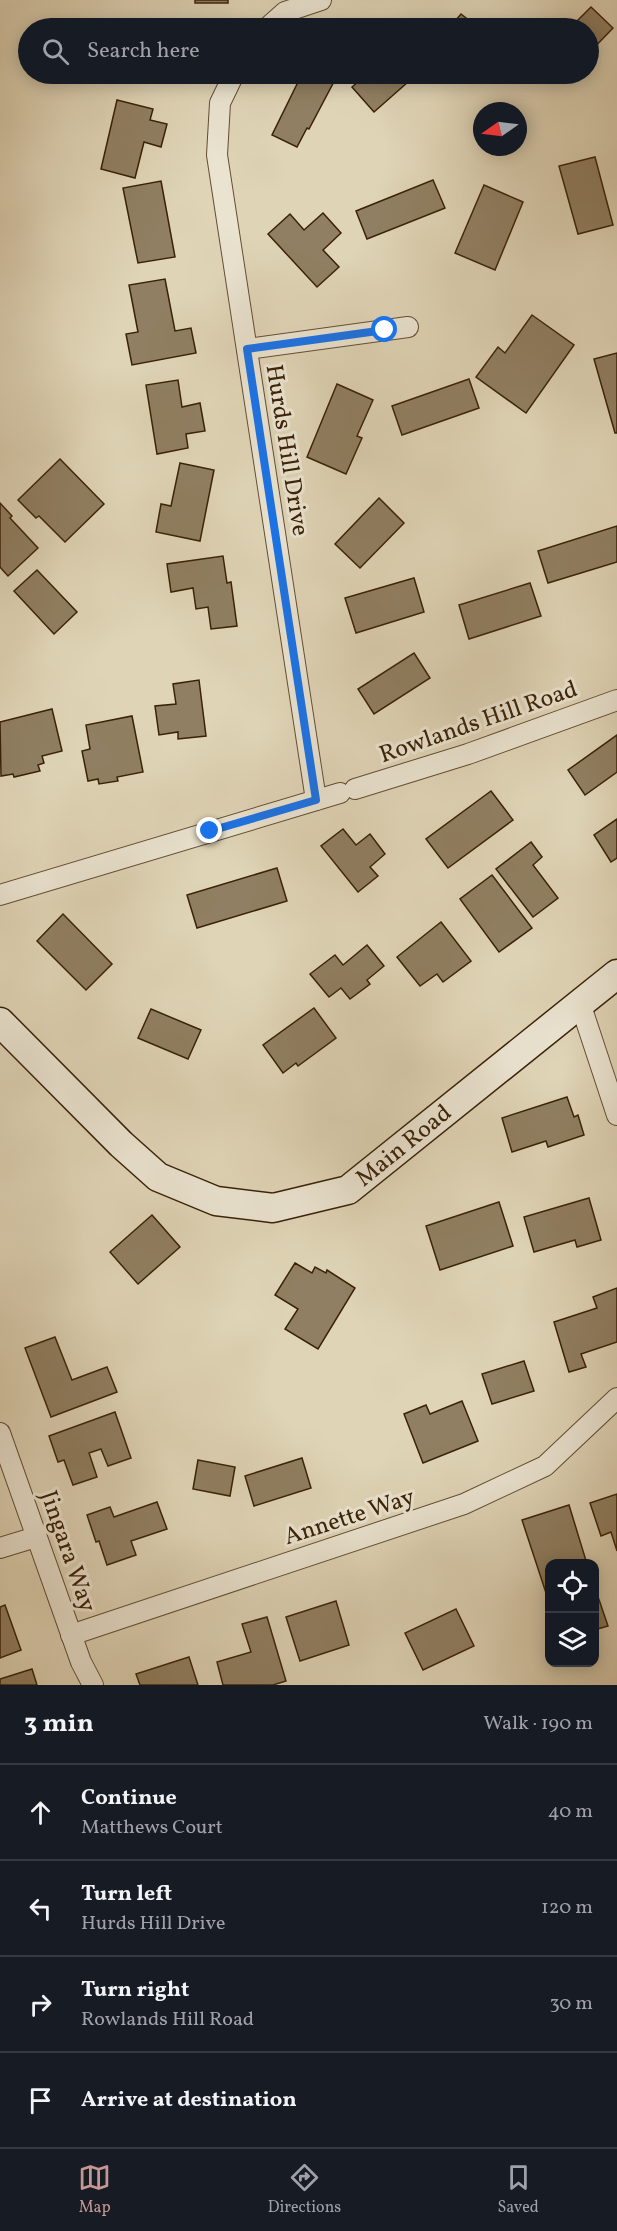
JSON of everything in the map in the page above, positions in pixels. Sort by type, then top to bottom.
[{"type":"main road","name":"Main Road","points":[[0,1022],[158,1177],[216,1201],[273,1208],[348,1190],[617,974]]},
{"type":"street","points":[[278,18],[285,12],[321,0]]},
{"type":"street","name":"Hurds Hill Drive","points":[[229,84],[219,103],[217,155],[316,800]]},
{"type":"street","points":[[247,349],[408,327]]},
{"type":"street","name":"Rowlands Hill Road","points":[[0,895],[468,754],[617,700]]},
{"type":"street","points":[[580,1003],[617,1115]]},
{"type":"street","name":"Annette Way","points":[[71,1635],[464,1504],[544,1466],[617,1398]]},
{"type":"street","name":"Jingara Way","points":[[0,1433],[71,1635],[93,1685]]},
{"type":"street","points":[[0,1548],[36,1536]]},
{"type":"building","points":[[195,0],[228,0],[228,3],[195,3]]},
{"type":"building","points":[[591,7],[613,28],[599,43],[599,18],[580,18]]},
{"type":"building","points":[[297,84],[333,84],[297,147],[272,135]]},
{"type":"building","points":[[355,84],[406,84],[374,112],[352,87]]},
{"type":"building","points":[[117,100],[153,109],[150,120],[167,124],[161,147],[144,142],[135,178],[101,169]]},
{"type":"building","points":[[595,157],[613,225],[578,234],[559,166]]},
{"type":"building","points":[[433,180],[445,208],[367,239],[356,211]]},
{"type":"building","points":[[161,181],[175,257],[138,263],[123,188]]},
{"type":"building","points":[[484,185],[523,202],[495,270],[455,253]]},
{"type":"building","points":[[323,213],[341,233],[323,250],[339,267],[317,287],[268,234],[290,214],[304,230]]},
{"type":"building","points":[[165,279],[175,331],[191,328],[196,353],[132,365],[126,334],[138,332],[129,285]]},
{"type":"building","points":[[532,315],[574,345],[526,413],[476,377],[498,347],[505,353]]},
{"type":"building","points":[[617,353],[617,433],[615,433],[594,359]]},
{"type":"building","points":[[469,379],[479,408],[402,435],[392,406]]},
{"type":"building","points":[[178,380],[182,407],[200,403],[205,431],[186,434],[188,448],[157,454],[146,385]]},
{"type":"building","points":[[337,384],[373,400],[357,436],[362,438],[346,474],[307,457]]},
{"type":"building","points":[[60,459],[104,504],[65,542],[39,516],[36,518],[18,500]]},
{"type":"building","points":[[180,463],[214,470],[200,541],[156,532],[161,504],[171,506]]},
{"type":"building","points":[[379,498],[404,523],[360,568],[335,544]]},
{"type":"building","points":[[0,503],[12,516],[10,518],[38,548],[8,576],[0,567]]},
{"type":"building","points":[[617,526],[617,562],[548,583],[538,551]]},
{"type":"building","points":[[223,556],[227,583],[231,582],[237,626],[211,629],[208,607],[196,609],[193,588],[171,592],[167,564]]},
{"type":"building","points":[[37,570],[77,612],[54,634],[14,591]]},
{"type":"building","points":[[414,578],[424,612],[356,633],[345,598]]},
{"type":"building","points":[[530,583],[541,616],[469,639],[459,605]]},
{"type":"building","points":[[414,653],[430,678],[374,714],[358,689]]},
{"type":"building","points":[[199,680],[206,736],[178,739],[178,732],[159,735],[155,706],[176,704],[173,684]]},
{"type":"building","points":[[52,709],[62,751],[42,756],[44,763],[38,765],[40,771],[14,777],[13,774],[1,776],[0,722]]},
{"type":"building","points":[[132,716],[143,772],[117,777],[118,781],[99,784],[98,779],[88,781],[82,751],[90,749],[86,725]]},
{"type":"building","points":[[617,735],[617,772],[585,795],[568,770]]},
{"type":"building","points":[[491,791],[513,820],[448,868],[426,839]]},
{"type":"building","points":[[617,819],[617,858],[611,862],[594,835]]},
{"type":"building","points":[[343,829],[356,845],[370,834],[385,854],[370,867],[378,876],[358,892],[321,846]]},
{"type":"building","points":[[531,842],[542,857],[533,865],[558,898],[533,917],[496,869]]},
{"type":"building","points":[[277,868],[287,901],[197,928],[187,895]]},
{"type":"building","points":[[492,875],[532,928],[499,952],[460,899]]},
{"type":"building","points":[[63,914],[112,964],[86,990],[37,941]]},
{"type":"building","points":[[441,922],[471,961],[443,982],[437,974],[420,986],[397,957]]},
{"type":"building","points":[[367,945],[384,966],[367,980],[370,984],[350,999],[341,988],[329,997],[310,974],[335,955],[343,965]]},
{"type":"building","points":[[314,1008],[336,1038],[298,1066],[296,1063],[283,1073],[263,1045]]},
{"type":"building","points":[[151,1009],[201,1030],[188,1059],[138,1038]]},
{"type":"building","points":[[567,1097],[574,1117],[578,1115],[584,1135],[548,1147],[546,1141],[512,1152],[502,1118]]},
{"type":"building","points":[[589,1198],[601,1240],[577,1247],[575,1240],[534,1252],[524,1217]]},
{"type":"building","points":[[499,1202],[513,1246],[440,1270],[426,1226]]},
{"type":"building","points":[[152,1215],[180,1247],[138,1284],[110,1252]]},
{"type":"building","points":[[295,1263],[312,1273],[315,1267],[326,1273],[327,1270],[355,1288],[318,1349],[285,1329],[298,1309],[275,1295]]},
{"type":"building","points":[[617,1288],[617,1342],[581,1354],[586,1367],[569,1372],[554,1322],[597,1308],[593,1297]]},
{"type":"building","points":[[55,1337],[72,1380],[107,1367],[117,1392],[51,1417],[25,1348]]},
{"type":"building","points":[[524,1361],[534,1391],[492,1404],[482,1374]]},
{"type":"building","points":[[462,1401],[478,1441],[423,1463],[404,1414],[426,1405],[430,1414]]},
{"type":"building","points":[[115,1412],[131,1458],[108,1466],[101,1449],[89,1453],[97,1477],[73,1485],[64,1460],[58,1462],[49,1436]]},
{"type":"building","points":[[302,1458],[311,1488],[254,1506],[245,1476]]},
{"type":"building","points":[[198,1460],[235,1467],[230,1496],[193,1489]]},
{"type":"building","points":[[617,1494],[617,1551],[611,1532],[601,1536],[590,1503]]},
{"type":"building","points":[[157,1502],[167,1529],[131,1541],[136,1555],[107,1565],[87,1515],[110,1507],[114,1517]]},
{"type":"building","points":[[569,1505],[585,1559],[545,1559],[545,1590],[522,1520]]},
{"type":"building","points":[[599,1600],[608,1626],[599,1629]]},
{"type":"building","points":[[336,1601],[349,1645],[300,1661],[286,1617]]},
{"type":"building","points":[[5,1605],[21,1650],[0,1658],[0,1607]]},
{"type":"building","points":[[456,1609],[474,1646],[423,1670],[405,1633]]},
{"type":"building","points":[[267,1617],[286,1681],[273,1685],[223,1685],[217,1662],[251,1652],[242,1624]]},
{"type":"building","points":[[189,1657],[198,1685],[140,1685],[136,1674]]},
{"type":"building","points":[[32,1669],[37,1685],[0,1685],[0,1679]]},
{"type":"route","points":[[210,831],[316,800],[247,349],[385,330]]}]
